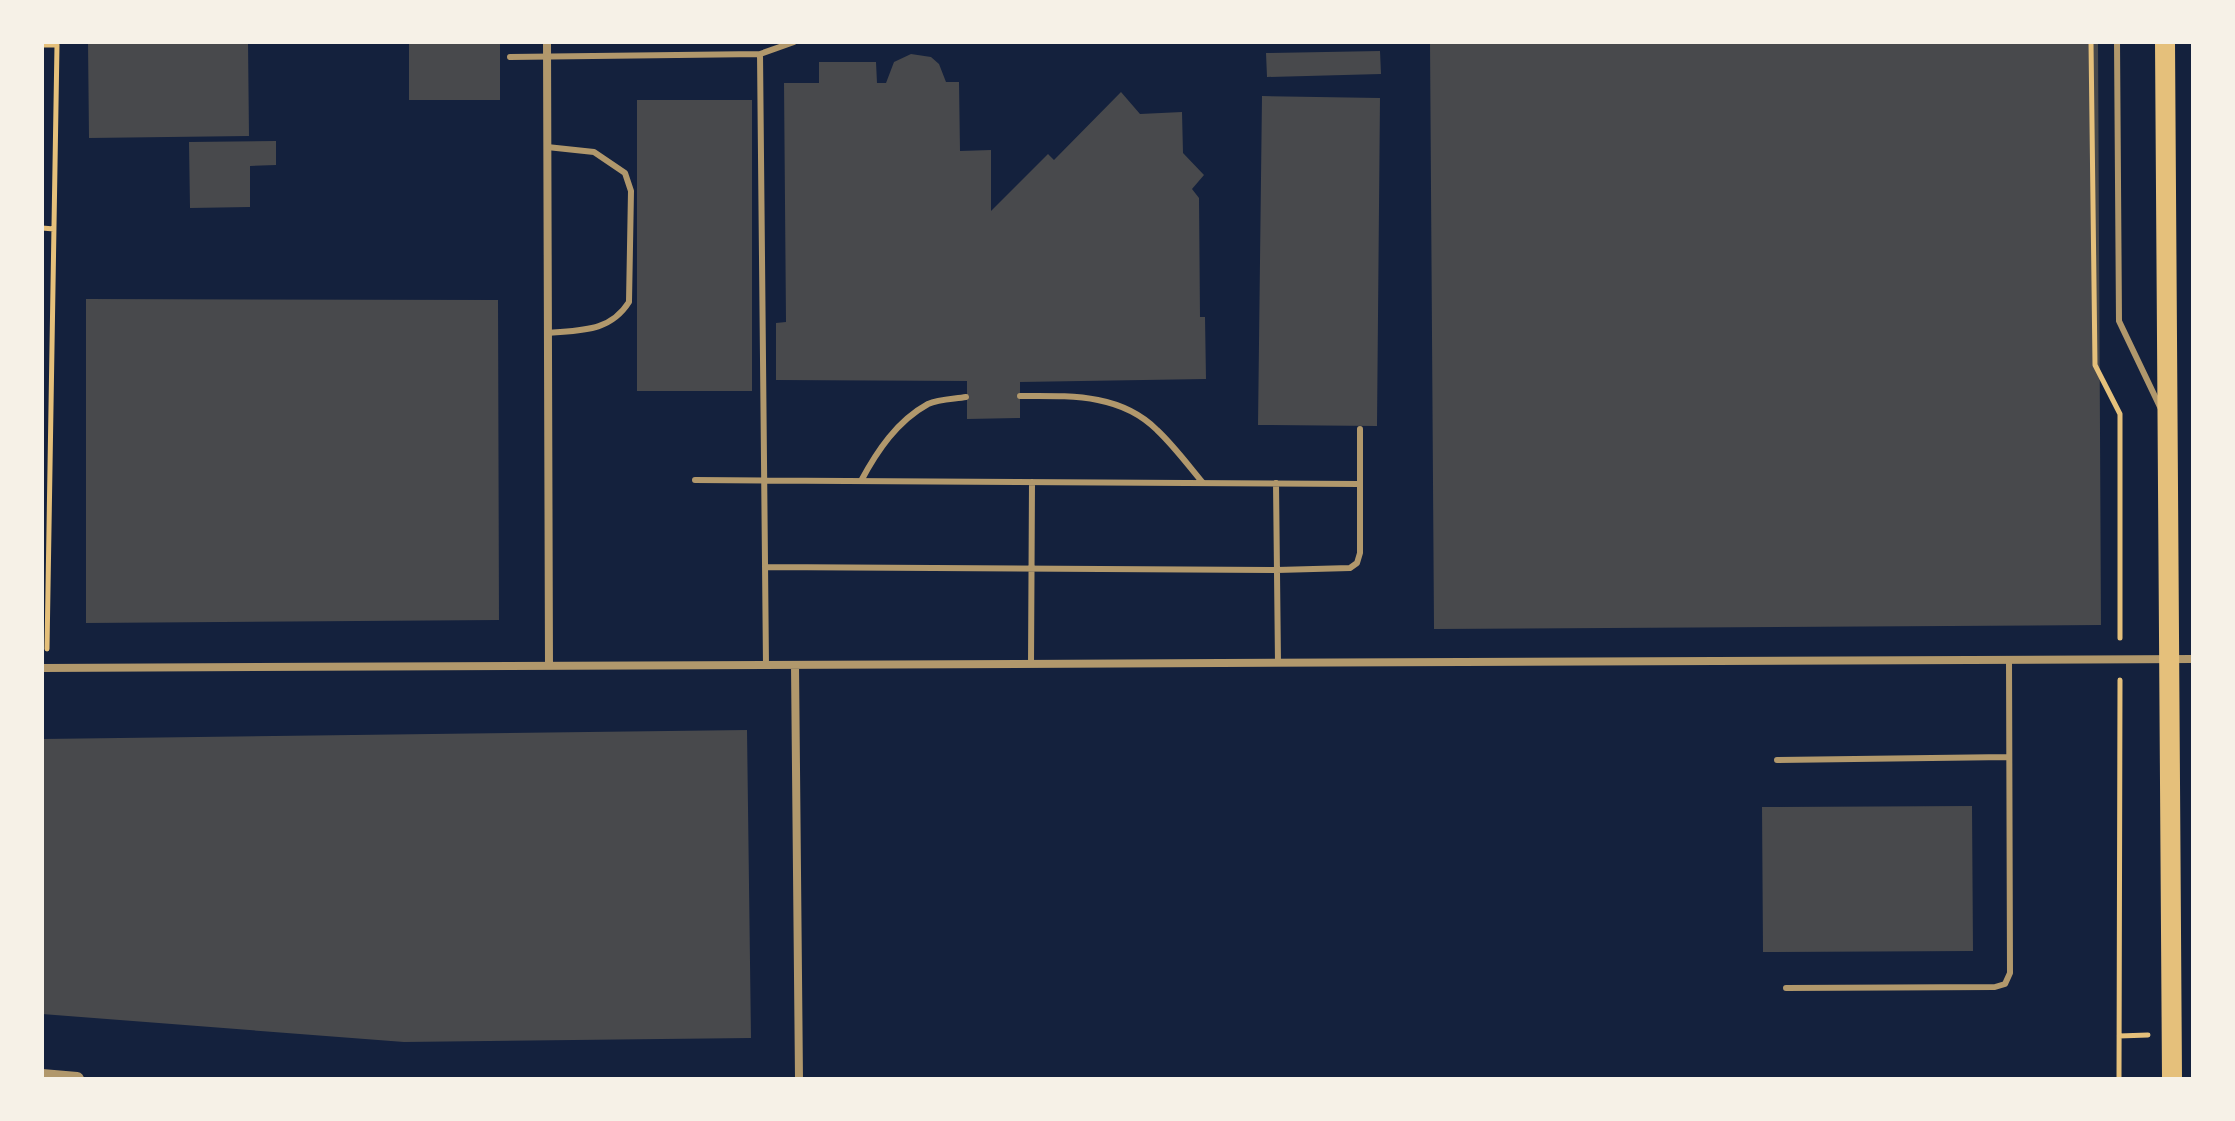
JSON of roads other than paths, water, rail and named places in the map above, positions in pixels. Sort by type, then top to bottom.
[{"type":"main road","points":[[2165,42],[2172,1079]]},
{"type":"street","points":[[547,42],[549,666]]},
{"type":"street","points":[[44,668],[2193,659]]},
{"type":"street","points":[[795,665],[799,1079]]},
{"type":"street","points":[[42,1076],[77,1079]]},
{"type":"lane","points":[[510,57],[760,54],[794,42]]},
{"type":"lane","points":[[2117,42],[2119,321],[2168,424]]},
{"type":"lane","points":[[760,54],[766,665]]},
{"type":"lane","points":[[547,147],[594,152],[605,157],[625,173],[631,191],[629,302],[621,314],[598,329],[548,333]]},
{"type":"lane","points":[[1020,396],[1100,399],[1131,411],[1156,428],[1203,483]]},
{"type":"lane","points":[[861,481],[878,450],[900,426],[930,403],[966,397]]},
{"type":"lane","points":[[765,567],[1350,568],[1357,563],[1360,553],[1360,429]]},
{"type":"lane","points":[[695,480],[1359,484]]},
{"type":"lane","points":[[1031,664],[1032,482]]},
{"type":"lane","points":[[1276,483],[1278,663]]},
{"type":"lane","points":[[1786,988],[1995,987],[2005,984],[2010,973],[2009,660]]},
{"type":"lane","points":[[1777,760],[2008,757]]}]
